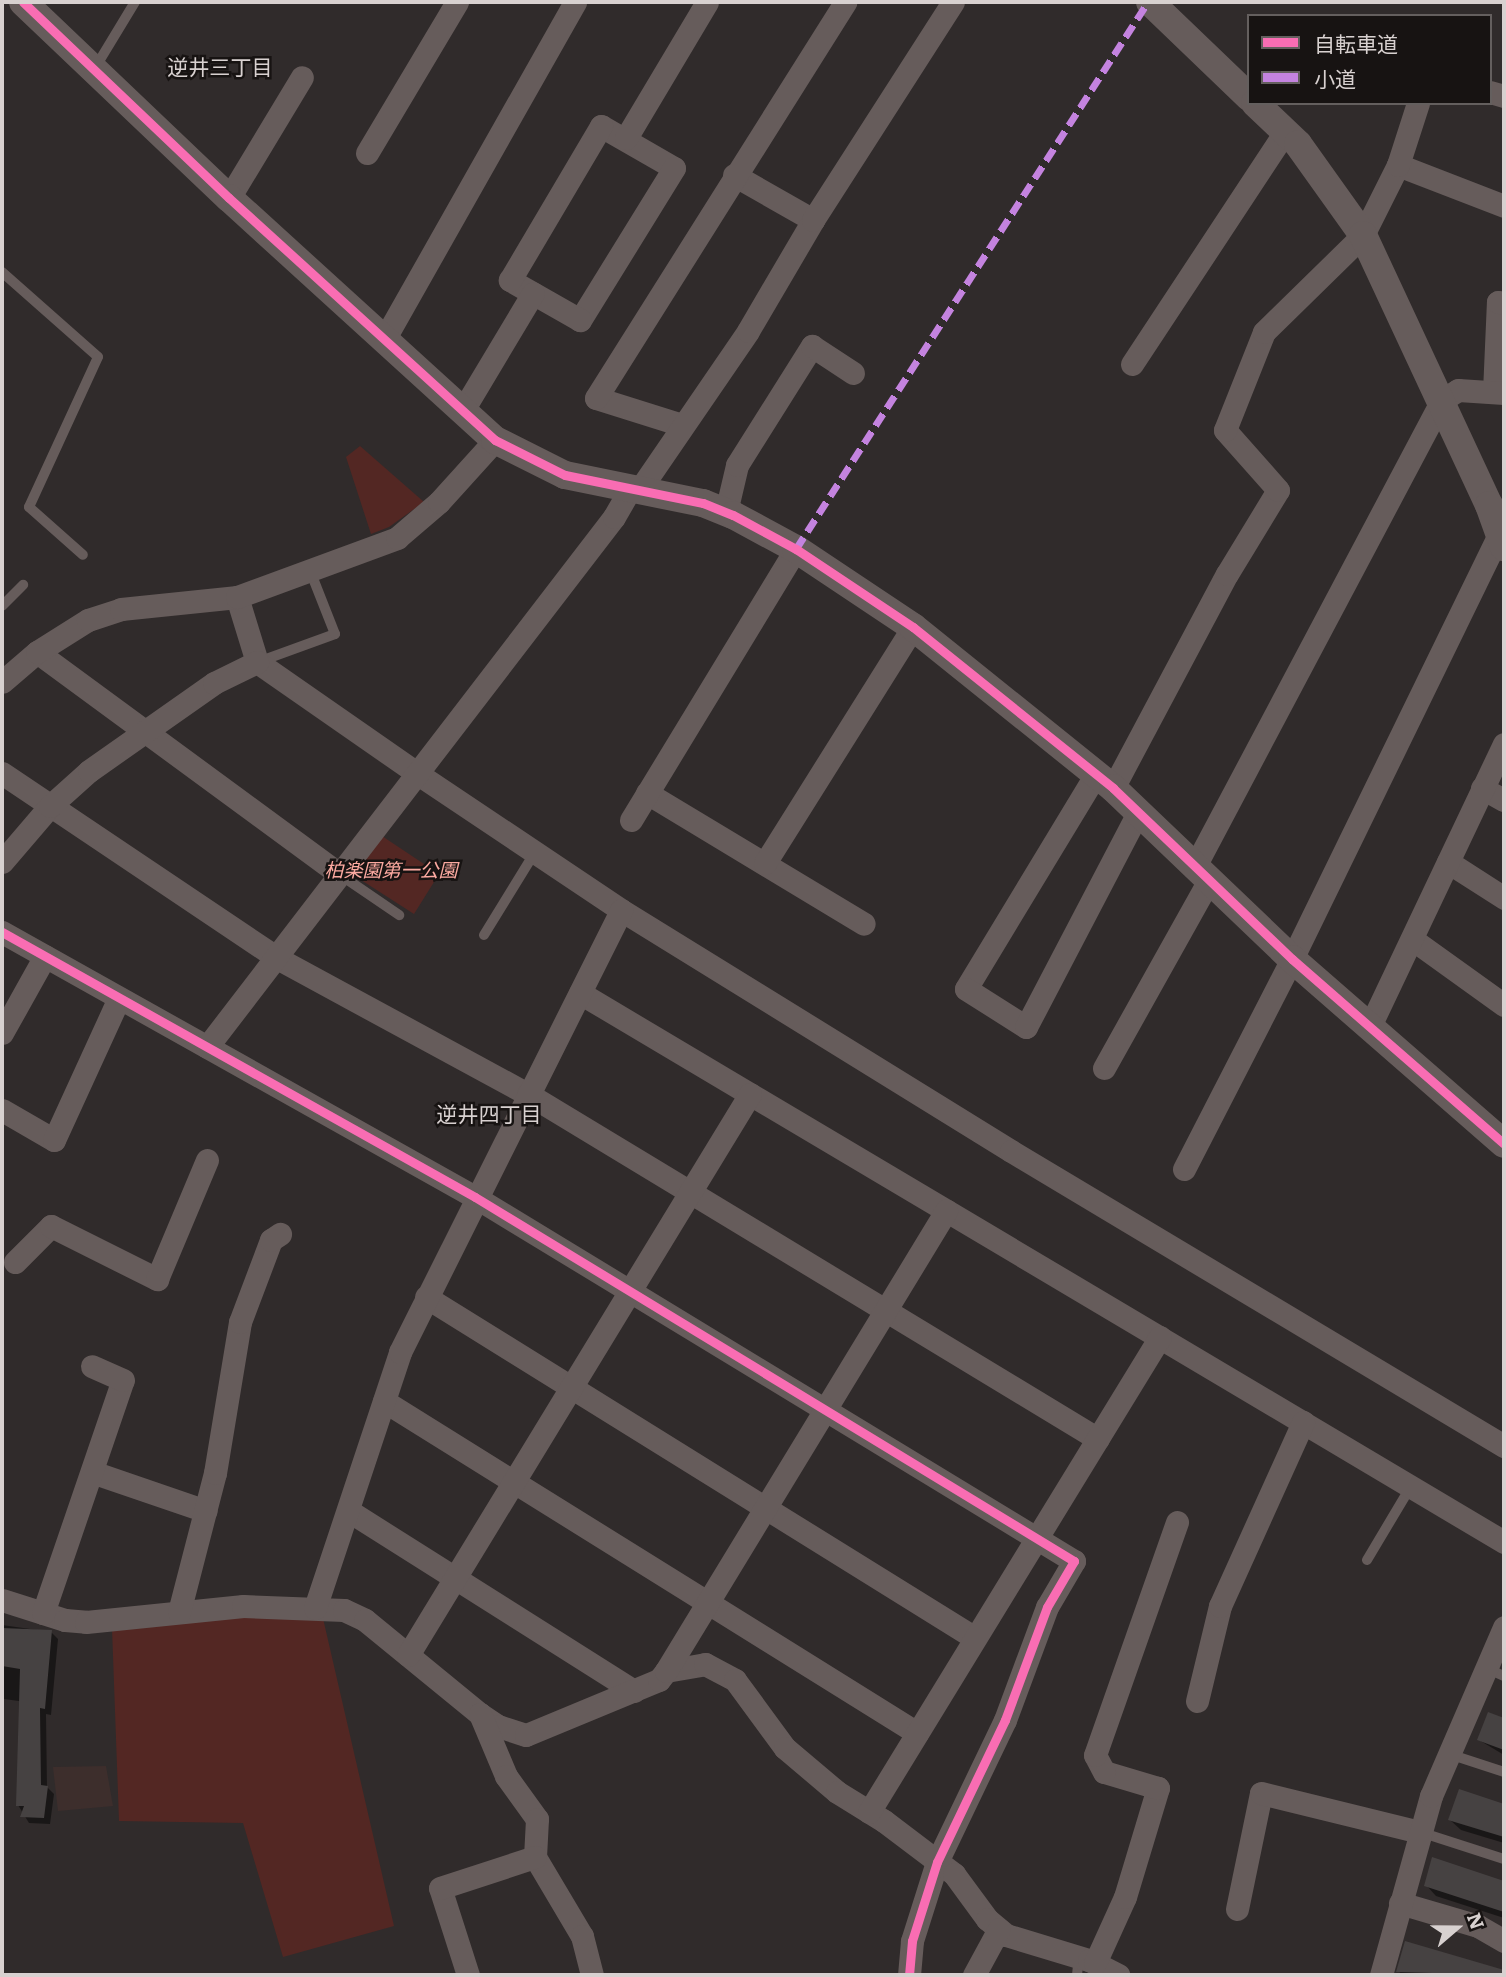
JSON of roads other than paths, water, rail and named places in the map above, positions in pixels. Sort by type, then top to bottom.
[{"type":"street","points":[[23,2],[229,198],[495,440],[565,475],[636,488],[726,512],[796,549],[913,627],[1105,781],[1292,959],[1504,1144]]},
{"type":"street","points":[[367,153],[457,2]]},
{"type":"street","points":[[385,338],[575,2]]},
{"type":"street","points":[[626,138],[707,2]]},
{"type":"street","points":[[682,425],[596,398],[845,2]]},
{"type":"street","points":[[207,1047],[682,425],[748,331],[813,220],[953,2]]},
{"type":"street","points":[[1150,2],[1247,95]]},
{"type":"street","points":[[229,198],[302,77]]},
{"type":"street","points":[[1184,1169],[1292,959],[1499,522],[1363,235],[1285,132],[1257,105]]},
{"type":"street","points":[[1138,813],[1026,1027],[966,989],[1105,781],[1278,490],[1225,430],[1264,332],[1363,235],[1398,165],[1417,105]]},
{"type":"street","points":[[601,126],[674,168],[580,320],[533,293],[510,280],[601,126]]},
{"type":"street","points":[[1132,364],[1285,132]]},
{"type":"street","points":[[1398,165],[1504,206]]},
{"type":"street","points":[[734,175],[813,220]]},
{"type":"street","points":[[463,410],[533,293]]},
{"type":"street","points":[[1104,1068],[1442,400],[1458,390],[1499,392],[1497,302],[1504,303]]},
{"type":"street","points":[[726,512],[737,465],[812,346],[853,373]]},
{"type":"street","points":[[2,682],[37,652],[88,620],[121,609],[237,597],[311,573],[397,538],[439,502],[495,440]]},
{"type":"street","points":[[631,820],[796,549]]},
{"type":"street","points":[[237,597],[257,662],[418,774],[621,910],[1023,1158],[1504,1446]]},
{"type":"street","points":[[765,863],[913,627]]},
{"type":"street","points":[[37,652],[339,874]]},
{"type":"street","points":[[2,862],[50,806],[141,731],[214,683],[257,662]]},
{"type":"street","points":[[1370,1026],[1504,744]]},
{"type":"street","points":[[2,773],[277,958],[528,1094],[1098,1439]]},
{"type":"street","points":[[1482,788],[1504,800]]},
{"type":"street","points":[[646,793],[864,924]]},
{"type":"street","points":[[1448,862],[1504,898]]},
{"type":"street","points":[[315,1608],[384,1401],[426,1297],[621,910]]},
{"type":"street","points":[[2,932],[475,1198],[1074,1561],[1047,1606],[1005,1720],[937,1862],[912,1941],[909,1975]]},
{"type":"street","points":[[1412,939],[1504,1005]]},
{"type":"street","points":[[2,1033],[45,956]]},
{"type":"street","points":[[580,993],[1504,1542]]},
{"type":"street","points":[[2,1110],[54,1140],[119,998]]},
{"type":"street","points":[[408,1656],[750,1094]]},
{"type":"street","points":[[6,1264],[51,1226],[157,1279],[206,1160]]},
{"type":"street","points":[[666,1671],[946,1210]]},
{"type":"street","points":[[180,1612],[206,1511],[240,1322],[271,1240],[280,1234]]},
{"type":"street","points":[[426,1297],[975,1638]]},
{"type":"street","points":[[869,1812],[1160,1337]]},
{"type":"street","points":[[43,1613],[124,1380],[92,1366]]},
{"type":"street","points":[[384,1401],[917,1733]]},
{"type":"street","points":[[1197,1701],[1220,1606],[1303,1422]]},
{"type":"street","points":[[92,1472],[206,1511]]},
{"type":"street","points":[[349,1511],[634,1691]]},
{"type":"street","points":[[1084,1965],[1125,1896],[1158,1788],[1104,1772],[1095,1755],[1177,1522]]},
{"type":"street","points":[[2,1600],[43,1613],[86,1622],[243,1606],[344,1610],[365,1620],[480,1714],[498,1726],[526,1735],[634,1691],[666,1671],[705,1664],[735,1680],[778,1741],[837,1792],[937,1862],[999,1929],[1084,1965],[1118,1975]]},
{"type":"street","points":[[1381,1975],[1420,1832],[1449,1754],[1495,1672],[1504,1627]]},
{"type":"street","points":[[480,1714],[506,1776],[537,1819],[535,1857],[582,1936],[592,1975]]},
{"type":"street","points":[[1237,1909],[1261,1793],[1420,1832]]},
{"type":"street","points":[[468,1975],[440,1888],[535,1857]]},
{"type":"street","points":[[1400,1903],[1478,1926],[1504,1941]]},
{"type":"street","points":[[974,1975],[999,1929]]},
{"type":"lane","points":[[94,71],[135,2]]},
{"type":"lane","points":[[2,272],[98,357],[29,507],[83,555]]},
{"type":"lane","points":[[257,662],[335,634],[311,573]]},
{"type":"lane","points":[[2,606],[23,585]]},
{"type":"lane","points":[[484,935],[535,852]]},
{"type":"lane","points":[[339,874],[399,915]]},
{"type":"lane","points":[[1367,1560],[1410,1488]]},
{"type":"lane","points":[[1449,1754],[1504,1772]]},
{"type":"lane","points":[[1420,1832],[1504,1859]]},
{"type":"district","name":"逆井三丁目","points":[[220,66]]},
{"type":"district","name":"逆井四丁目","points":[[489,1113]]},
{"type":"park label","name":"柏楽園第一公園","points":[[391,870]]}]
